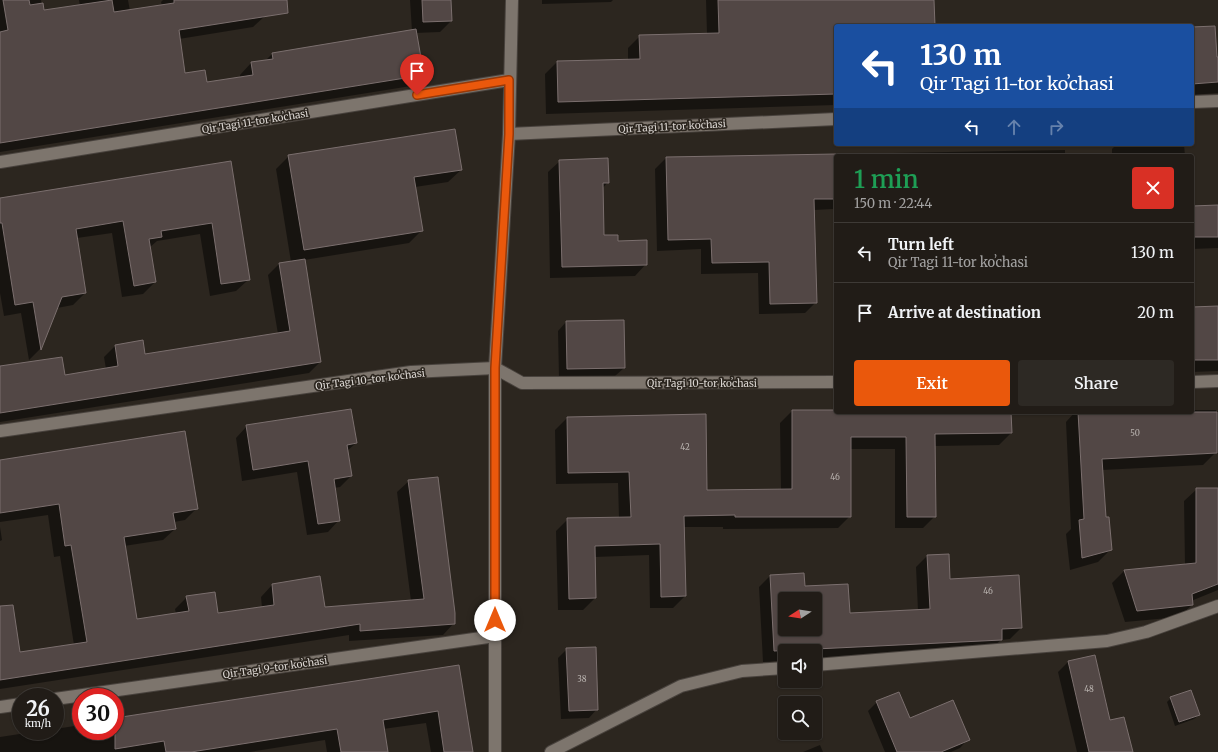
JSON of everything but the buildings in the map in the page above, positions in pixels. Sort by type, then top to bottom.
[{"type":"street","points":[[495,752],[495,368],[509,134],[509,80],[512,0]]},
{"type":"street","name":"Qir Tagi 11-tor koʼchasi","points":[[0,162],[509,80]]},
{"type":"street","points":[[1194,102],[1218,101]]},
{"type":"street","name":"Qir Tagi 11-tor koʼchasi","points":[[509,134],[834,119]]},
{"type":"street","name":"Qir Tagi 10-tor koʼchasi","points":[[0,432],[411,372],[495,368],[522,383],[834,382]]},
{"type":"street","points":[[1194,382],[1218,382]]},
{"type":"street","points":[[822,664],[1107,641],[1146,632],[1218,606]]},
{"type":"street","name":"Qir Tagi 9-tor koʼchasi","points":[[64,698],[495,636]]},
{"type":"street","points":[[551,752],[681,686],[742,671],[778,668]]},
{"type":"street","points":[[0,707],[12,705]]},
{"type":"route","points":[[417,95],[509,80],[509,134],[495,368],[495,620]]}]
